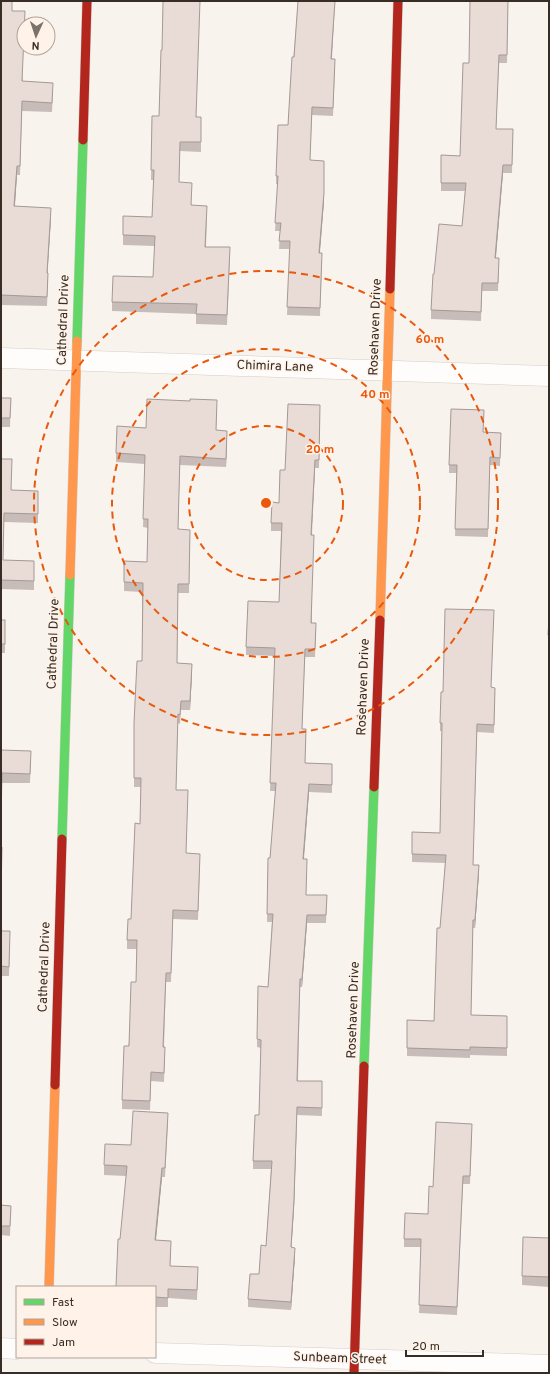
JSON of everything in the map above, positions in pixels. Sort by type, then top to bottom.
[{"type":"street","name":"Cathedral Drive","points":[[49,1286],[87,1]]},
{"type":"street","name":"Rosehaven Drive","points":[[355,1366],[388,370],[398,1]]},
{"type":"street","name":"Chimira Lane","points":[[1,358],[549,376]]},
{"type":"street","points":[[1,1348],[16,1349]]},
{"type":"street","name":"Sunbeam Street","points":[[156,1353],[355,1366],[549,1365]]},
{"type":"building","points":[[1,1],[12,1],[12,11],[25,11],[25,16],[16,16],[16,56],[23,56],[22,81],[53,83],[52,103],[22,101],[20,166],[17,166],[14,206],[51,208],[47,297],[1,295]]},
{"type":"building","points":[[163,1],[200,1],[196,117],[201,117],[201,142],[180,142],[179,182],[192,183],[191,205],[207,206],[205,247],[230,247],[227,315],[196,314],[197,304],[112,302],[113,276],[153,277],[155,236],[123,235],[123,216],[152,217],[154,170],[151,170],[152,116],[159,116]]},
{"type":"building","points":[[298,1],[335,1],[331,59],[335,59],[333,108],[312,107],[310,160],[324,161],[324,193],[319,253],[322,253],[320,308],[287,307],[290,241],[279,241],[281,223],[275,223],[278,176],[276,176],[278,125],[288,125],[292,57],[294,57]]},
{"type":"building","points":[[470,1],[508,1],[507,55],[499,55],[496,129],[513,129],[512,165],[503,165],[495,258],[499,258],[498,283],[482,283],[481,312],[431,310],[433,274],[439,224],[462,226],[466,183],[441,183],[441,155],[460,156],[463,63],[469,63]]},
{"type":"building","points":[[1,398],[11,398],[10,418],[1,418]]},
{"type":"building","points":[[147,399],[190,401],[190,399],[217,400],[216,430],[227,431],[226,459],[180,456],[178,529],[190,530],[189,584],[178,584],[177,663],[192,664],[190,701],[181,701],[180,715],[178,714],[176,790],[188,790],[186,853],[200,854],[198,911],[173,910],[171,973],[166,973],[163,1047],[165,1047],[164,1073],[151,1072],[150,1101],[122,1100],[124,1046],[129,1046],[131,982],[136,982],[137,940],[127,940],[128,919],[131,919],[135,823],[140,824],[141,778],[134,778],[134,723],[137,661],[142,661],[143,583],[124,582],[124,561],[147,562],[148,519],[143,519],[145,455],[116,453],[117,426],[146,428]]},
{"type":"building","points":[[288,404],[320,405],[319,460],[315,460],[311,535],[314,535],[311,623],[316,623],[315,649],[305,649],[302,729],[306,729],[305,763],[332,764],[332,785],[309,784],[303,859],[307,859],[306,895],[327,895],[326,915],[307,915],[302,979],[300,979],[297,1081],[322,1081],[322,1108],[297,1107],[291,1247],[295,1248],[291,1302],[248,1299],[250,1274],[259,1274],[261,1245],[266,1246],[272,1161],[253,1161],[255,1115],[259,1115],[261,1040],[257,1039],[258,986],[268,987],[273,914],[267,914],[268,858],[270,858],[276,783],[270,783],[275,648],[246,647],[248,601],[279,602],[282,523],[271,523],[272,502],[279,503],[280,470],[285,470]]},
{"type":"building","points":[[451,409],[484,410],[483,432],[501,433],[500,458],[490,457],[488,529],[455,529],[457,465],[449,465]]},
{"type":"building","points":[[1,459],[12,459],[11,490],[38,491],[38,514],[4,513],[3,560],[34,561],[34,581],[1,580]]},
{"type":"building","points":[[445,609],[494,610],[491,687],[495,688],[494,725],[477,724],[473,865],[479,865],[475,920],[473,920],[471,1015],[507,1016],[507,1048],[470,1047],[470,1050],[407,1048],[407,1020],[434,1021],[437,928],[440,928],[446,855],[412,854],[412,832],[440,833],[442,723],[440,723],[441,692],[443,692]]},
{"type":"building","points":[[1,620],[5,620],[5,644],[1,644]]},
{"type":"building","points":[[1,750],[31,751],[30,774],[2,773],[1,820]]},
{"type":"building","points":[[1,847],[2,847],[1,893]]},
{"type":"building","points":[[1,931],[10,931],[9,967],[1,966]]},
{"type":"building","points":[[133,1111],[168,1113],[165,1168],[162,1168],[155,1240],[171,1241],[170,1266],[198,1267],[197,1290],[168,1289],[168,1298],[156,1297],[156,1286],[116,1286],[118,1239],[120,1239],[127,1166],[104,1165],[105,1144],[131,1145]]},
{"type":"building","points":[[436,1122],[472,1124],[470,1176],[463,1176],[457,1307],[419,1305],[421,1239],[404,1239],[405,1213],[428,1214],[429,1186],[433,1187]]},
{"type":"building","points":[[1,1205],[11,1206],[10,1226],[1,1226]]},
{"type":"building","points":[[523,1237],[549,1238],[549,1277],[522,1276]]},
{"type":"traffic: fast","points":[[77,341],[83,140]]},
{"type":"traffic: fast","points":[[62,839],[70,575]]},
{"type":"traffic: fast","points":[[364,1066],[374,787]]},
{"type":"traffic: slow","points":[[380,620],[390,289]]},
{"type":"traffic: slow","points":[[70,575],[77,341]]},
{"type":"traffic: slow","points":[[49,1286],[55,1085]]},
{"type":"traffic: jam","points":[[83,140],[87,1]]},
{"type":"traffic: jam","points":[[390,289],[398,1]]},
{"type":"traffic: jam","points":[[374,787],[380,620]]},
{"type":"traffic: jam","points":[[55,1085],[62,839]]},
{"type":"traffic: jam","points":[[354,1373],[364,1066]]}]
